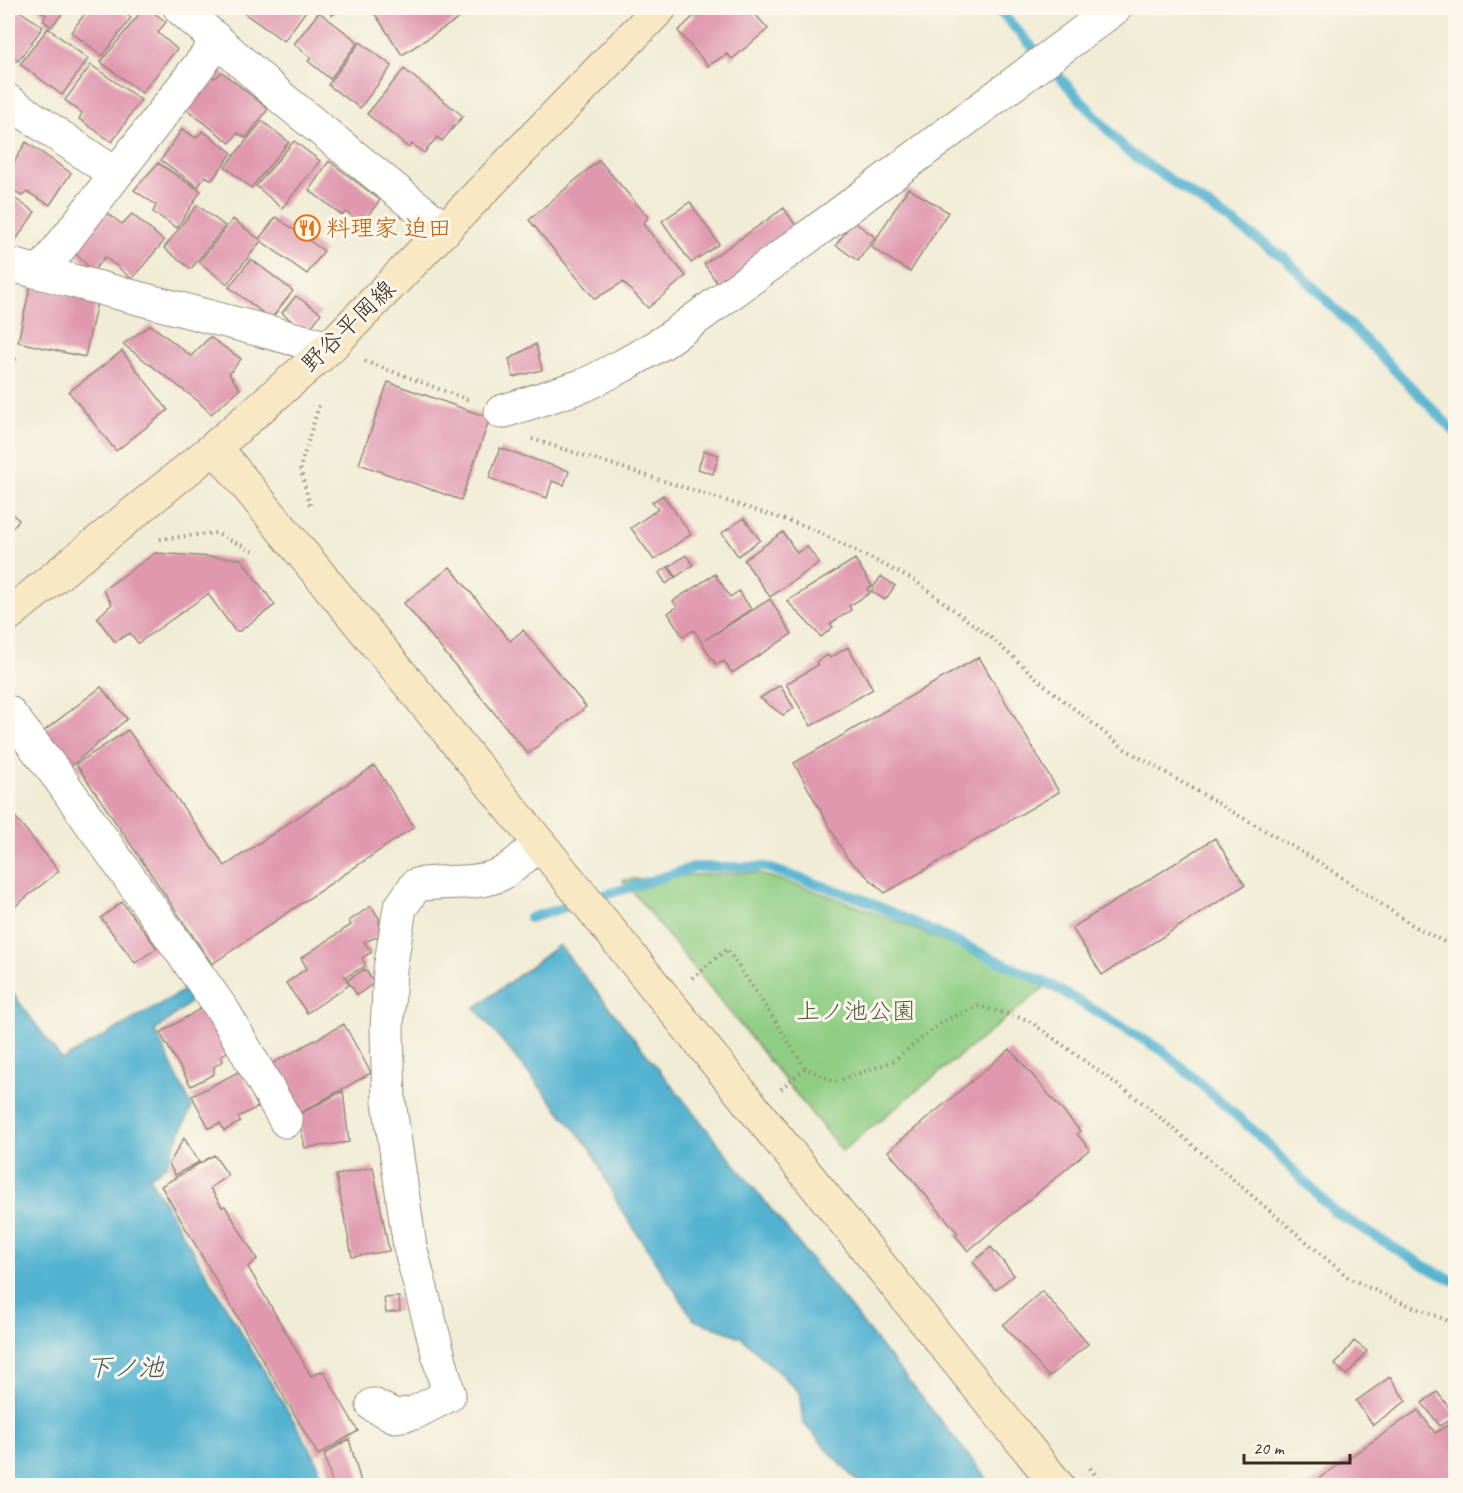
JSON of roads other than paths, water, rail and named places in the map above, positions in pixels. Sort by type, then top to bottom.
[{"type":"street","points":[[180,8],[284,99],[445,230]]},
{"type":"street","name":"野谷平岡線","points":[[8,615],[215,447],[329,348],[660,8]]},
{"type":"street","points":[[501,412],[585,385],[664,342],[1115,8]]},
{"type":"street","points":[[41,272],[218,41]]},
{"type":"street","points":[[8,101],[115,174]]},
{"type":"street","points":[[8,264],[329,348]]},
{"type":"street","points":[[215,447],[540,844],[1058,1485]]},
{"type":"street","points":[[8,711],[57,774],[224,1012],[286,1121]]},
{"type":"street","points":[[373,1405],[395,1416],[405,1415],[414,1413],[448,1395],[410,1247],[389,1101],[387,1030],[390,969],[400,908],[416,885],[435,882],[470,882],[500,874],[540,844]]},
{"type":"water","points":[[559,945],[992,1485],[860,1485],[803,1423],[799,1392],[741,1337],[694,1320],[619,1206],[590,1148],[475,1008]]},
{"type":"water","name":"下ノ池","points":[[8,987],[62,1060],[190,987],[200,994],[155,1031],[192,1107],[166,1165],[149,1177],[314,1455],[325,1485],[8,1485]]},
{"type":"waterway","points":[[997,8],[1126,150],[1285,258],[1456,433]]},
{"type":"waterway","points":[[530,918],[695,867],[765,867],[862,899],[1051,985],[1163,1051],[1255,1132],[1335,1212],[1426,1267],[1456,1282]]},
{"type":"place","name":"料理家 迫田","points":[[307,228]]},
{"type":"park label","name":"上ノ池公園","points":[[856,1011]]}]
